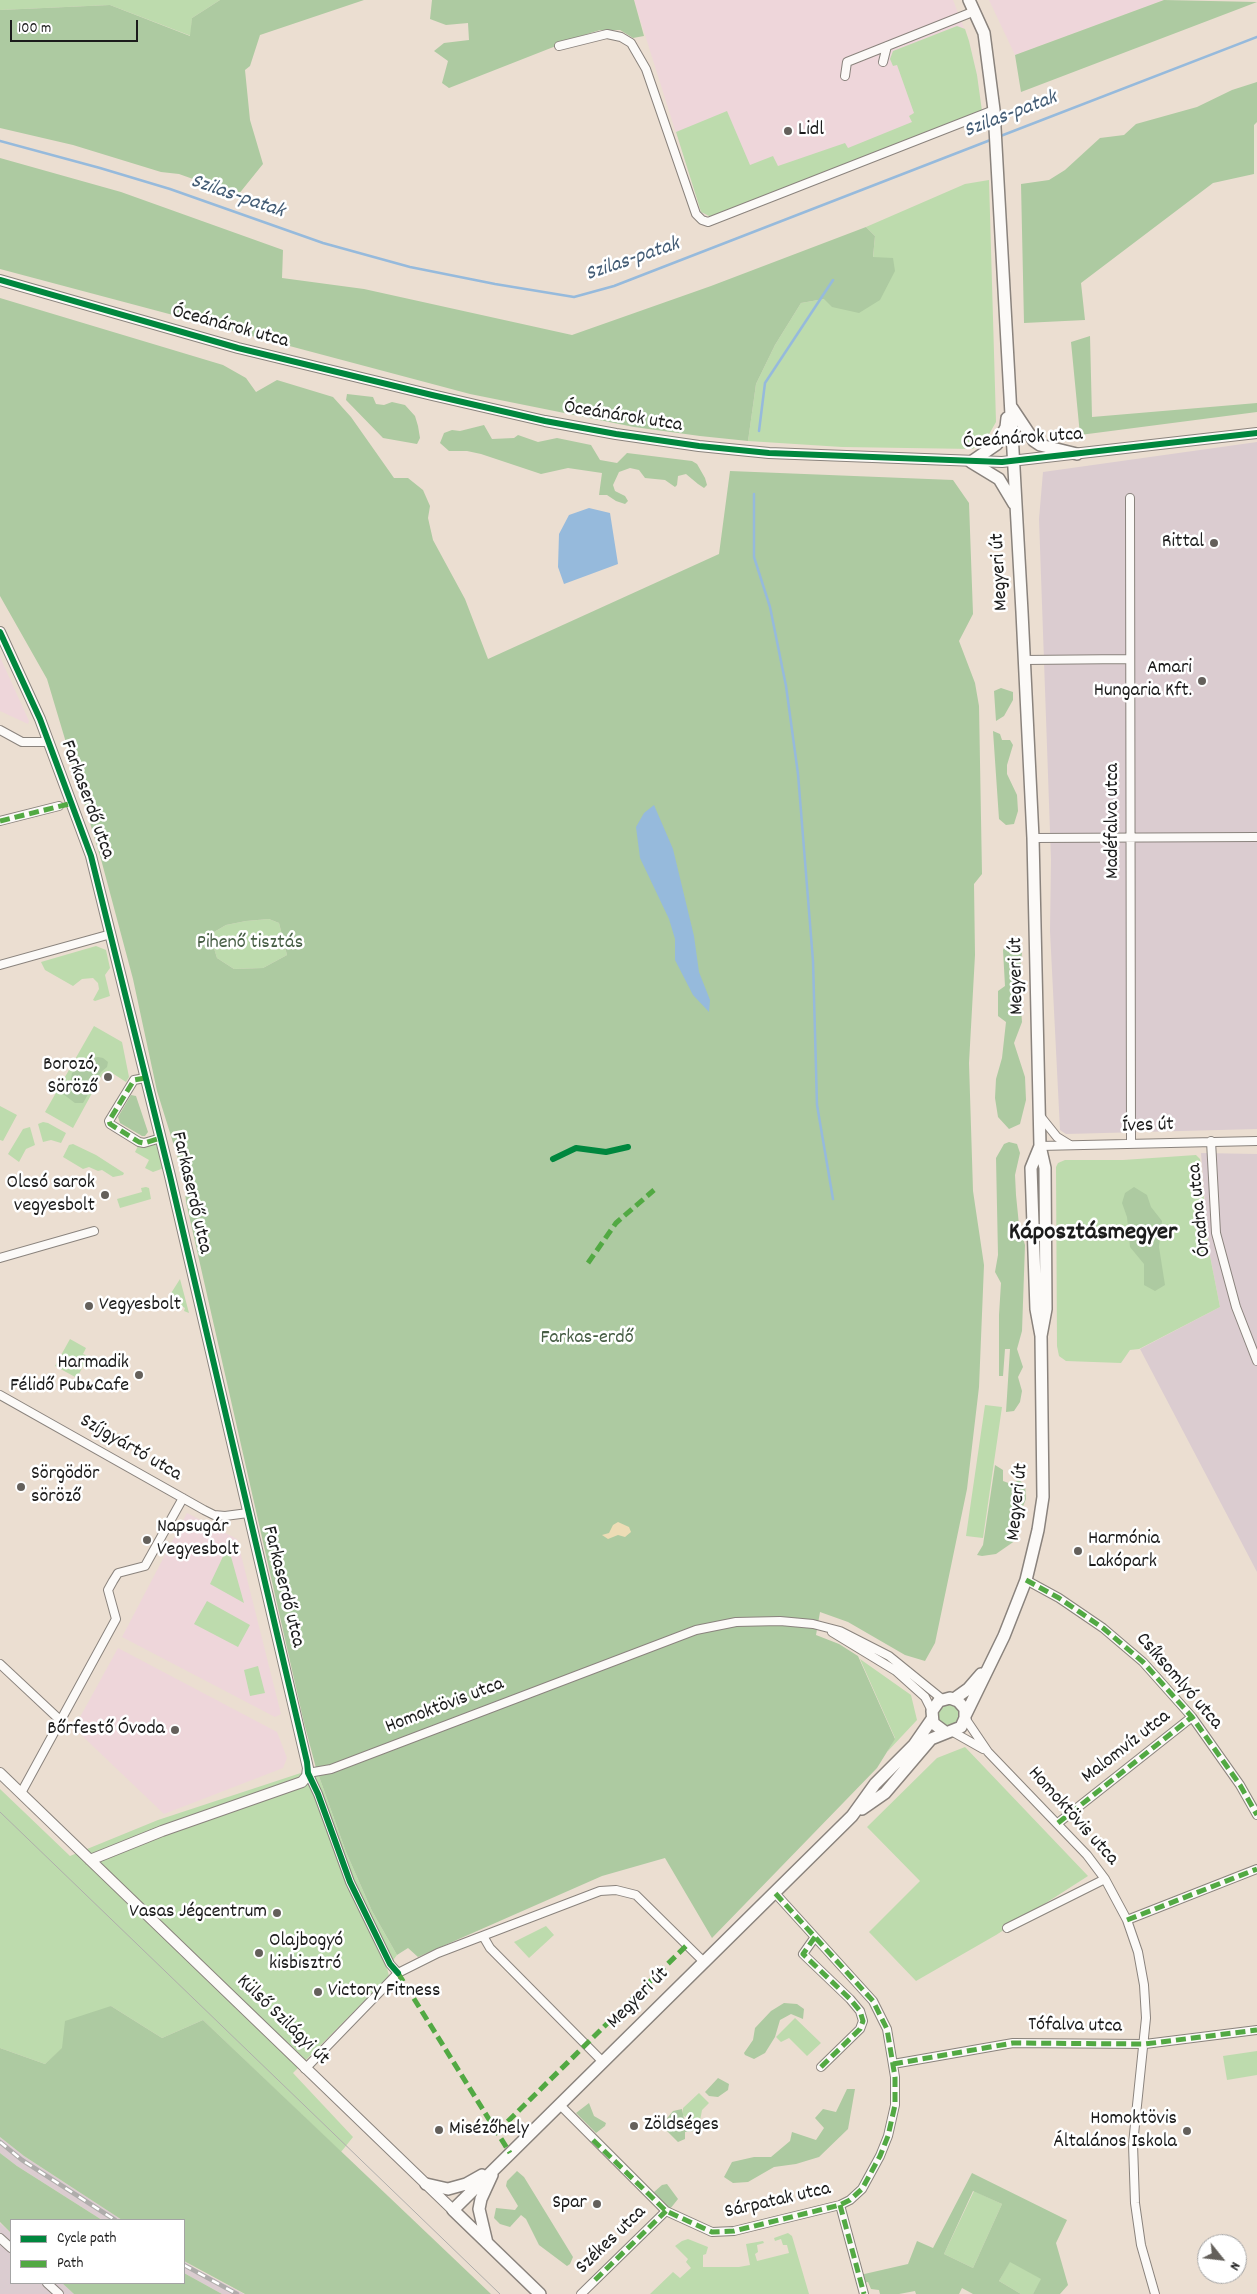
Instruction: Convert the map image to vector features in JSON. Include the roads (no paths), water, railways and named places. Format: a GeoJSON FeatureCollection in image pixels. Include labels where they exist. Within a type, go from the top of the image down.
{"type":"FeatureCollection","features":[{"type":"Feature","properties":{"kind":"main road","name":"Megyeri út"},"geometry":{"type":"LineString","coordinates":[[453,2210],[852,1816],[884,1793],[931,1739],[961,1727],[1004,1636],[1026,1580],[1038,1530],[1043,1497],[1041,1336],[1036,1309],[1031,1168],[1040,1146],[1041,1117],[1033,838],[995,115],[984,33],[969,0]]}},
{"type":"Feature","properties":{"kind":"main road"},"geometry":{"type":"LineString","coordinates":[[1010,406],[1034,441],[1040,445],[1078,454]]}},
{"type":"Feature","properties":{"kind":"main road"},"geometry":{"type":"LineString","coordinates":[[1010,406],[1001,439],[971,462],[999,479],[1013,502],[1016,516]]}},
{"type":"Feature","properties":{"kind":"main road","name":"Megyeri út"},"geometry":{"type":"LineString","coordinates":[[852,1816],[875,1784],[914,1744],[932,1715],[936,1704],[968,1689],[991,1664]]}},
{"type":"Feature","properties":{"kind":"main road"},"geometry":{"type":"LineString","coordinates":[[948,1699],[962,1704],[965,1716]]}},
{"type":"Feature","properties":{"kind":"main road"},"geometry":{"type":"LineString","coordinates":[[932,1715],[936,1727],[949,1732]]}},
{"type":"Feature","properties":{"kind":"main road"},"geometry":{"type":"LineString","coordinates":[[426,2184],[448,2188],[458,2187],[495,2168]]}},
{"type":"Feature","properties":{"kind":"main road"},"geometry":{"type":"LineString","coordinates":[[487,2243],[479,2209],[481,2199],[495,2168]]}},
{"type":"Feature","properties":{"kind":"main road","name":"Külső Szilágyi út"},"geometry":{"type":"LineString","coordinates":[[453,2210],[540,2294]]}},
{"type":"Feature","properties":{"kind":"street"},"geometry":{"type":"LineString","coordinates":[[845,76],[847,62],[975,12]]}},
{"type":"Feature","properties":{"kind":"street"},"geometry":{"type":"LineString","coordinates":[[559,46],[607,34],[621,37],[635,48],[646,69],[696,214],[706,222],[712,222],[995,115]]}},
{"type":"Feature","properties":{"kind":"street"},"geometry":{"type":"LineString","coordinates":[[883,62],[887,46]]}},
{"type":"Feature","properties":{"kind":"street","name":"Óceánárok utca"},"geometry":{"type":"LineString","coordinates":[[0,280],[238,348],[545,421],[651,440],[769,453],[971,462],[1013,461],[1257,433]]}},
{"type":"Feature","properties":{"kind":"street","name":"Madéfalva utca"},"geometry":{"type":"LineString","coordinates":[[1130,498],[1131,1144]]}},
{"type":"Feature","properties":{"kind":"street","name":"Farkaserdő utca"},"geometry":{"type":"LineString","coordinates":[[0,632],[22,677],[91,856],[161,1138],[307,1762],[308,1773]]}},
{"type":"Feature","properties":{"kind":"street"},"geometry":{"type":"LineString","coordinates":[[1024,660],[1129,659]]}},
{"type":"Feature","properties":{"kind":"street"},"geometry":{"type":"LineString","coordinates":[[0,730],[22,742],[48,742]]}},
{"type":"Feature","properties":{"kind":"street"},"geometry":{"type":"LineString","coordinates":[[0,821],[59,806]]}},
{"type":"Feature","properties":{"kind":"street"},"geometry":{"type":"LineString","coordinates":[[1033,838],[1257,837]]}},
{"type":"Feature","properties":{"kind":"street"},"geometry":{"type":"LineString","coordinates":[[0,965],[111,934]]}},
{"type":"Feature","properties":{"kind":"street"},"geometry":{"type":"LineString","coordinates":[[145,1078],[134,1080],[109,1121],[110,1124],[139,1142],[144,1143],[161,1138]]}},
{"type":"Feature","properties":{"kind":"street"},"geometry":{"type":"LineString","coordinates":[[1041,1117],[1056,1137],[1072,1146]]}},
{"type":"Feature","properties":{"kind":"street","name":"Íves út"},"geometry":{"type":"LineString","coordinates":[[1040,1146],[1211,1140],[1257,1141]]}},
{"type":"Feature","properties":{"kind":"street","name":"Óradna utca"},"geometry":{"type":"LineString","coordinates":[[1211,1140],[1216,1233],[1229,1287],[1257,1361]]}},
{"type":"Feature","properties":{"kind":"street"},"geometry":{"type":"LineString","coordinates":[[0,1258],[94,1231]]}},
{"type":"Feature","properties":{"kind":"street","name":"Szíjgyártó utca"},"geometry":{"type":"LineString","coordinates":[[0,1395],[214,1515],[225,1516],[248,1513]]}},
{"type":"Feature","properties":{"kind":"street"},"geometry":{"type":"LineString","coordinates":[[21,1793],[116,1619],[108,1590],[118,1573],[145,1566],[183,1498]]}},
{"type":"Feature","properties":{"kind":"street","name":"Csíksomlyó utca"},"geometry":{"type":"LineString","coordinates":[[1026,1580],[1071,1606],[1119,1639],[1159,1679],[1192,1717],[1240,1785],[1257,1814]]}},
{"type":"Feature","properties":{"kind":"street","name":"Homoktövis utca"},"geometry":{"type":"LineString","coordinates":[[90,1860],[162,1831],[302,1782],[308,1773],[331,1769],[696,1630],[715,1625],[756,1620],[780,1621],[822,1626],[840,1631],[875,1647],[948,1699]]}},
{"type":"Feature","properties":{"kind":"street","name":"Homoktövis utca"},"geometry":{"type":"LineString","coordinates":[[822,1626],[896,1671],[925,1697],[932,1715]]}},
{"type":"Feature","properties":{"kind":"street"},"geometry":{"type":"LineString","coordinates":[[0,1664],[61,1721]]}},
{"type":"Feature","properties":{"kind":"street","name":"Homoktövis utca"},"geometry":{"type":"LineString","coordinates":[[965,1716],[988,1752],[1087,1855],[1105,1879],[1128,1920],[1138,1952],[1144,1985],[1145,2044],[1134,2144],[1133,2179],[1136,2222],[1154,2294]]}},
{"type":"Feature","properties":{"kind":"street","name":"Malomvíz utca"},"geometry":{"type":"LineString","coordinates":[[1058,1824],[1192,1717]]}},
{"type":"Feature","properties":{"kind":"street","name":"Homoktövis utca"},"geometry":{"type":"LineString","coordinates":[[949,1732],[988,1752]]}},
{"type":"Feature","properties":{"kind":"street","name":"Külső Szilágyi út"},"geometry":{"type":"LineString","coordinates":[[0,1773],[453,2210]]}},
{"type":"Feature","properties":{"kind":"street"},"geometry":{"type":"LineString","coordinates":[[308,1773],[318,1794],[350,1882],[390,1964],[398,1973]]}},
{"type":"Feature","properties":{"kind":"street"},"geometry":{"type":"LineString","coordinates":[[1128,1920],[1257,1869]]}},
{"type":"Feature","properties":{"kind":"street"},"geometry":{"type":"LineString","coordinates":[[1007,1928],[1105,1879]]}},
{"type":"Feature","properties":{"kind":"street"},"geometry":{"type":"LineString","coordinates":[[305,2069],[398,1973],[438,1953],[594,1893],[616,1890],[636,1895],[704,1961]]}},
{"type":"Feature","properties":{"kind":"street","name":"Sárpatak utca"},"geometry":{"type":"LineString","coordinates":[[560,2105],[666,2211],[712,2232],[734,2231],[840,2205],[850,2200],[862,2190],[872,2174],[888,2136],[895,2105],[893,2064],[887,2030],[873,2001],[774,1893]]}},
{"type":"Feature","properties":{"kind":"street"},"geometry":{"type":"LineString","coordinates":[[483,1936],[490,1948],[603,2062]]}},
{"type":"Feature","properties":{"kind":"street"},"geometry":{"type":"LineString","coordinates":[[815,1937],[803,1954],[850,1999],[863,2021],[860,2029],[821,2067]]}},
{"type":"Feature","properties":{"kind":"street"},"geometry":{"type":"LineString","coordinates":[[862,2017],[880,2014]]}},
{"type":"Feature","properties":{"kind":"street","name":"Tófalva utca"},"geometry":{"type":"LineString","coordinates":[[893,2064],[1013,2043],[1145,2044],[1257,2030]]}},
{"type":"Feature","properties":{"kind":"street"},"geometry":{"type":"LineString","coordinates":[[840,2205],[864,2294]]}},
{"type":"Feature","properties":{"kind":"street","name":"Székes utca"},"geometry":{"type":"LineString","coordinates":[[581,2294],[666,2211]]}},
{"type":"Feature","properties":{"kind":"street"},"geometry":{"type":"LineString","coordinates":[[0,2238],[10,2247]]}},
{"type":"Feature","properties":{"kind":"street"},"geometry":{"type":"LineString","coordinates":[[48,2284],[59,2294]]}},
{"type":"Feature","properties":{"kind":"water"},"geometry":{"type":"Polygon","coordinates":[[[589,508],[610,513],[618,564],[564,584],[558,567],[559,534],[569,515],[589,508]]]}},
{"type":"Feature","properties":{"kind":"water"},"geometry":{"type":"Polygon","coordinates":[[[654,805],[673,849],[694,936],[699,972],[710,1000],[709,1012],[693,995],[675,960],[675,939],[669,919],[640,858],[636,827],[644,813],[654,805]]]}},
{"type":"Feature","properties":{"kind":"waterway","name":"Szilas-patak"},"geometry":{"type":"LineString","coordinates":[[998,137],[1257,37]]}},
{"type":"Feature","properties":{"kind":"waterway","name":"Szilas-patak"},"geometry":{"type":"LineString","coordinates":[[0,141],[170,189],[323,243],[410,267],[574,297],[614,286],[993,139]]}},
{"type":"Feature","properties":{"kind":"waterway"},"geometry":{"type":"LineString","coordinates":[[759,431],[765,383],[833,280]]}},
{"type":"Feature","properties":{"kind":"waterway"},"geometry":{"type":"LineString","coordinates":[[754,494],[754,557],[770,607],[786,686],[798,774],[813,961],[817,1105],[833,1199]]}},
{"type":"Feature","properties":{"kind":"tram line"},"geometry":{"type":"LineString","coordinates":[[0,1812],[500,2294]]}},
{"type":"Feature","properties":{"kind":"railway"},"geometry":{"type":"LineString","coordinates":[[0,2142],[22,2160],[113,2219]]}},
{"type":"Feature","properties":{"kind":"railway"},"geometry":{"type":"LineString","coordinates":[[185,2266],[237,2294]]}},
{"type":"Feature","properties":{"kind":"place","name":"Lidl"},"geometry":{"type":"Point","coordinates":[788,131]}},
{"type":"Feature","properties":{"kind":"place","name":"Rittal"},"geometry":{"type":"Point","coordinates":[1214,543]}},
{"type":"Feature","properties":{"kind":"place","name":"Amari Hungaria Kft."},"geometry":{"type":"Point","coordinates":[1202,681]}},
{"type":"Feature","properties":{"kind":"place","name":"Borozó, Söröző"},"geometry":{"type":"Point","coordinates":[108,1077]}},
{"type":"Feature","properties":{"kind":"place","name":"Olcsó sarok vegyesbolt"},"geometry":{"type":"Point","coordinates":[105,1195]}},
{"type":"Feature","properties":{"kind":"place","name":"Vegyesbolt"},"geometry":{"type":"Point","coordinates":[89,1306]}},
{"type":"Feature","properties":{"kind":"place","name":"Harmadik Félidő Pub&Cafe"},"geometry":{"type":"Point","coordinates":[139,1375]}},
{"type":"Feature","properties":{"kind":"place","name":"Sörgödör söröző"},"geometry":{"type":"Point","coordinates":[21,1487]}},
{"type":"Feature","properties":{"kind":"place","name":"Napsugár Vegyesbolt"},"geometry":{"type":"Point","coordinates":[147,1540]}},
{"type":"Feature","properties":{"kind":"place","name":"Harmónia Lakópark"},"geometry":{"type":"Point","coordinates":[1078,1551]}},
{"type":"Feature","properties":{"kind":"place","name":"Bőrfestő Óvoda"},"geometry":{"type":"Point","coordinates":[175,1730]}},
{"type":"Feature","properties":{"kind":"place","name":"Vasas Jégcentrum"},"geometry":{"type":"Point","coordinates":[277,1913]}},
{"type":"Feature","properties":{"kind":"place","name":"Olajbogyó kisbisztró"},"geometry":{"type":"Point","coordinates":[259,1953]}},
{"type":"Feature","properties":{"kind":"place","name":"Victory Fitness"},"geometry":{"type":"Point","coordinates":[318,1992]}},
{"type":"Feature","properties":{"kind":"place","name":"Zöldséges"},"geometry":{"type":"Point","coordinates":[634,2126]}},
{"type":"Feature","properties":{"kind":"place","name":"Misézőhely"},"geometry":{"type":"Point","coordinates":[439,2130]}},
{"type":"Feature","properties":{"kind":"place","name":"Homoktövis Általános Iskola"},"geometry":{"type":"Point","coordinates":[1187,2131]}},
{"type":"Feature","properties":{"kind":"place","name":"Spar"},"geometry":{"type":"Point","coordinates":[597,2204]}},
{"type":"Feature","properties":{"kind":"district","name":"Káposztásmegyer"},"geometry":{"type":"Point","coordinates":[1093,1235]}},
{"type":"Feature","properties":{"kind":"park label","name":"Pihenő tisztás"},"geometry":{"type":"Point","coordinates":[250,944]}},
{"type":"Feature","properties":{"kind":"park label","name":"Farkas-erdő"},"geometry":{"type":"Point","coordinates":[587,1339]}}]}
